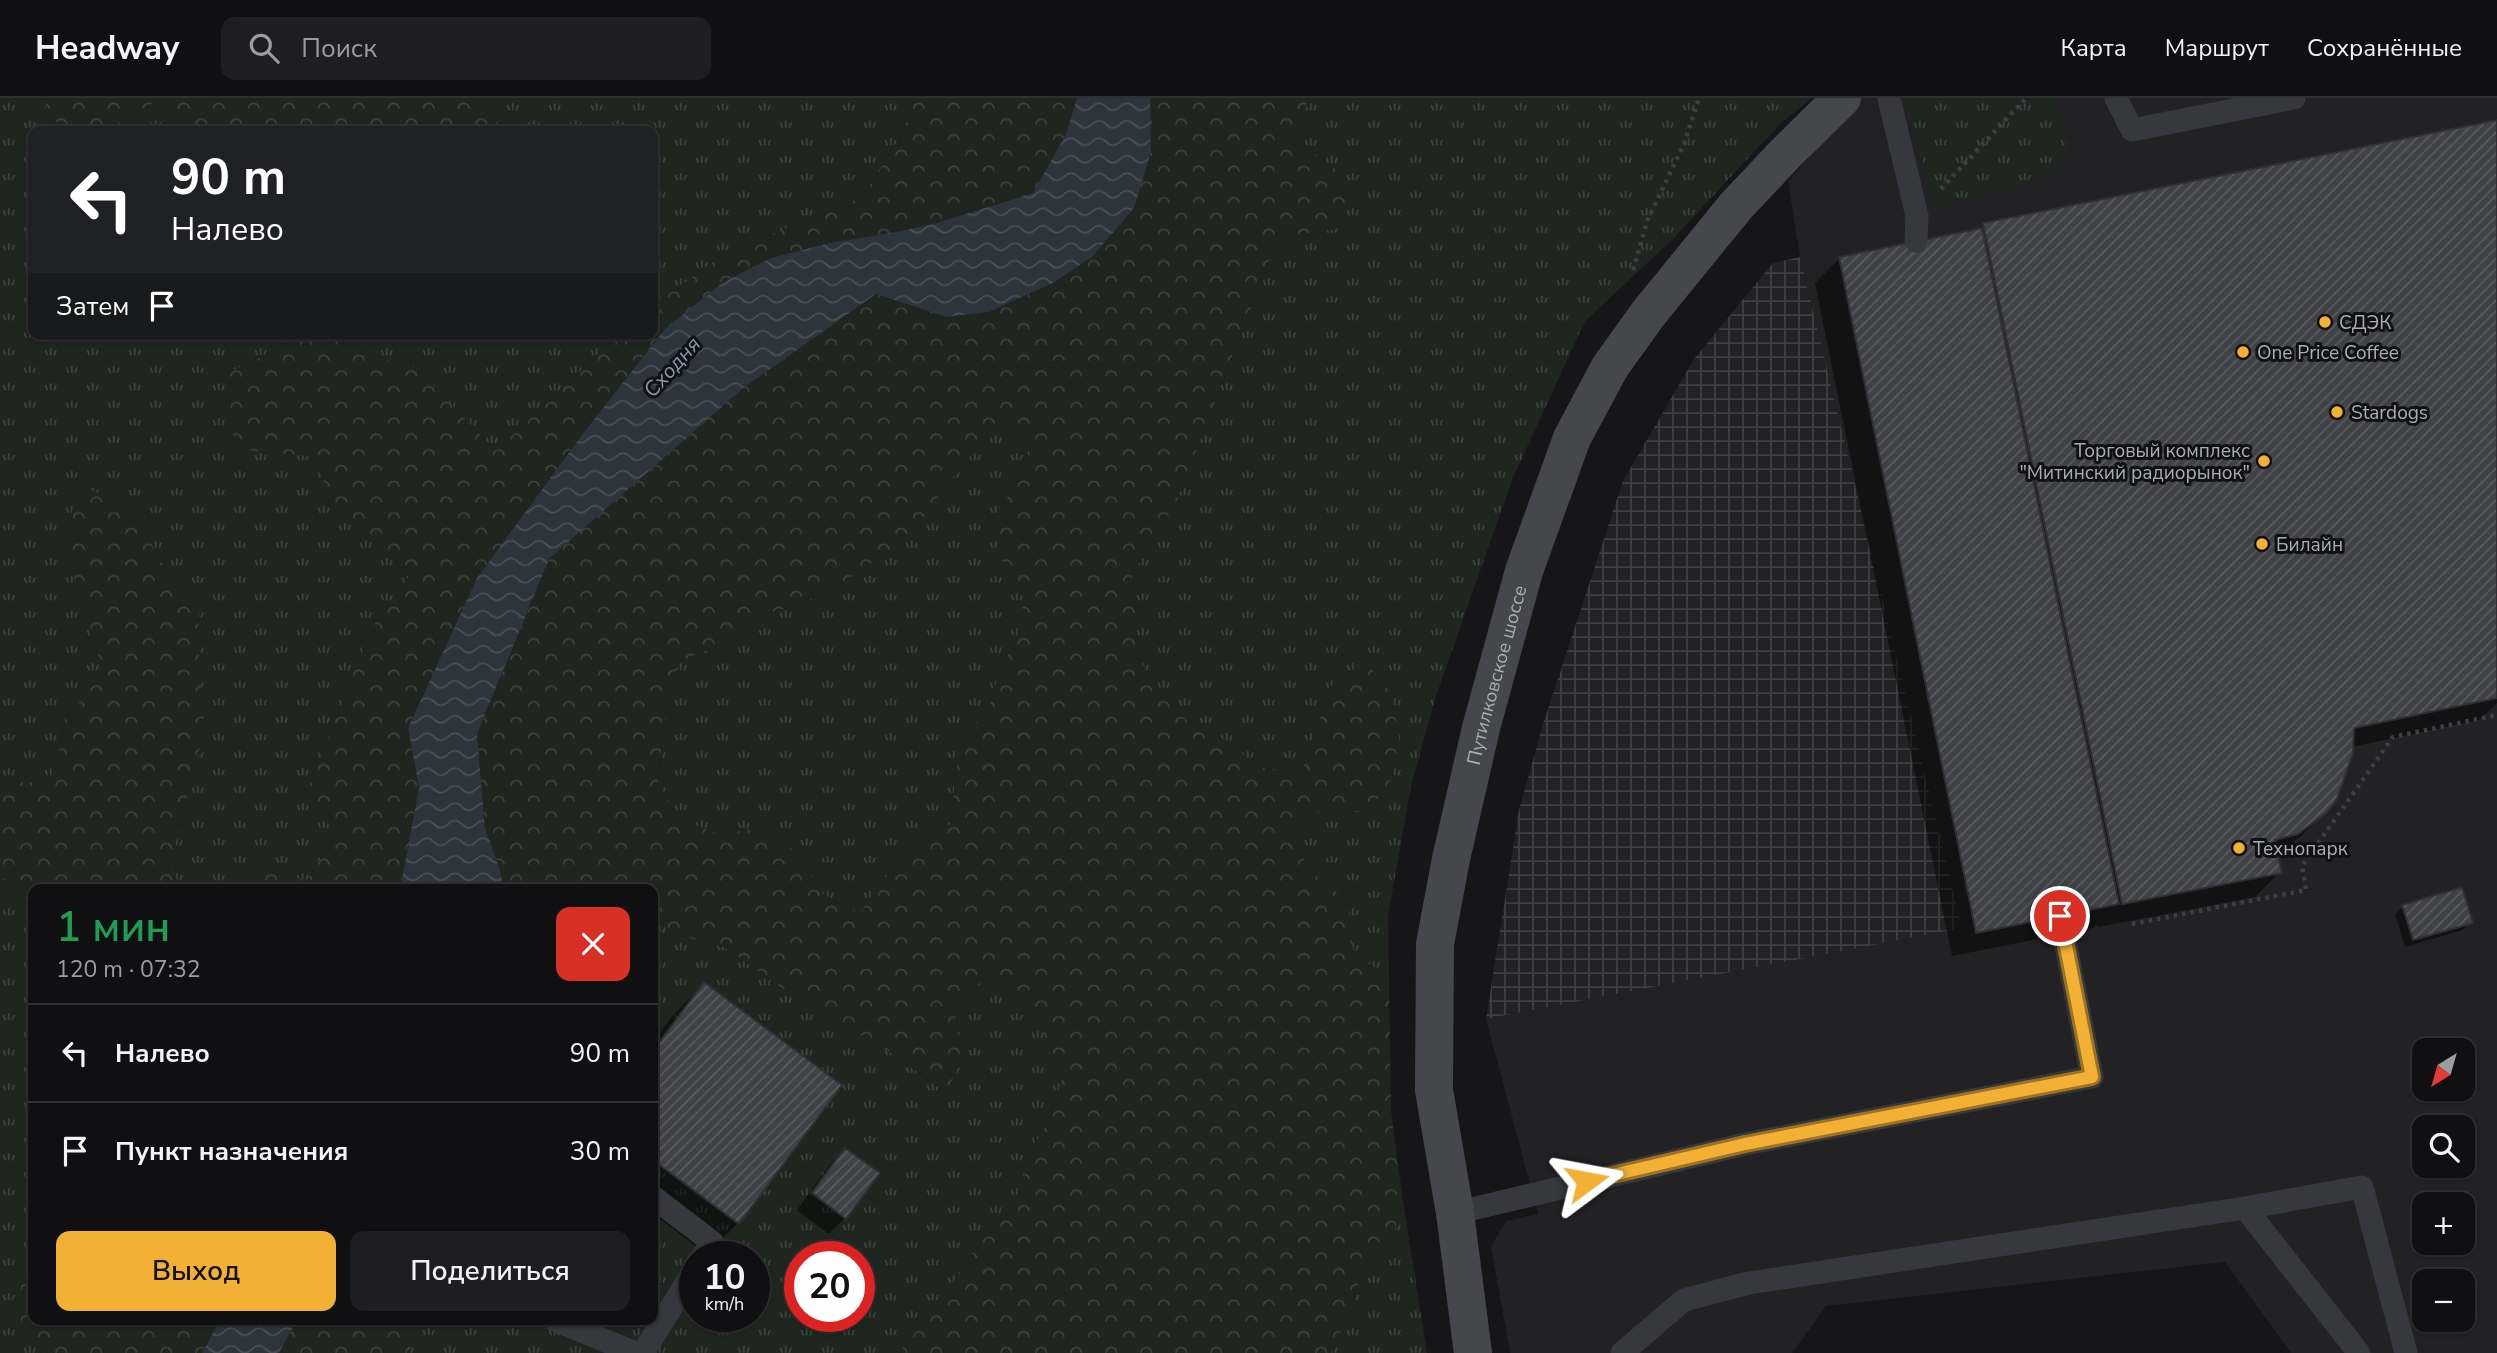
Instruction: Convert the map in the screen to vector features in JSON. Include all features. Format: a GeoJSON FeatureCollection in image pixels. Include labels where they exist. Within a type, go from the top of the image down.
{"type":"FeatureCollection","features":[{"type":"Feature","properties":{"kind":"street","name":"Путилковское шоссе"},"geometry":{"type":"LineString","coordinates":[[1473,1353],[1455,1213],[1434,1090],[1436,944],[1451,859],[1478,741],[1524,571],[1572,438],[1610,367],[1665,292],[1736,206],[1843,98]]}},
{"type":"Feature","properties":{"kind":"lane"},"geometry":{"type":"LineString","coordinates":[[1889,98],[1917,216],[1916,241]]}},
{"type":"Feature","properties":{"kind":"lane"},"geometry":{"type":"LineString","coordinates":[[2116,98],[2132,130],[2294,98]]}},
{"type":"Feature","properties":{"kind":"lane"},"geometry":{"type":"LineString","coordinates":[[1455,1213],[1745,1144],[2092,1077],[2060,916]]}},
{"type":"Feature","properties":{"kind":"lane"},"geometry":{"type":"LineString","coordinates":[[1622,1353],[1684,1300],[1749,1283],[2245,1208],[2362,1187],[2406,1353]]}},
{"type":"Feature","properties":{"kind":"lane"},"geometry":{"type":"LineString","coordinates":[[658,1201],[711,1241]]}},
{"type":"Feature","properties":{"kind":"lane"},"geometry":{"type":"LineString","coordinates":[[2245,1208],[2359,1353]]}},
{"type":"Feature","properties":{"kind":"lane"},"geometry":{"type":"LineString","coordinates":[[643,1353],[679,1295]]}},
{"type":"Feature","properties":{"kind":"lane"},"geometry":{"type":"LineString","coordinates":[[567,1325],[635,1353]]}},
{"type":"Feature","properties":{"kind":"path"},"geometry":{"type":"LineString","coordinates":[[1631,276],[1648,219],[1685,144],[1699,98]]}},
{"type":"Feature","properties":{"kind":"path"},"geometry":{"type":"LineString","coordinates":[[1917,216],[2026,98]]}},
{"type":"Feature","properties":{"kind":"path"},"geometry":{"type":"LineString","coordinates":[[2132,924],[2306,890],[2302,866],[2393,737],[2497,715]]}},
{"type":"Feature","properties":{"kind":"path"},"geometry":{"type":"LineString","coordinates":[[2337,799],[2345,805]]}},
{"type":"Feature","properties":{"kind":"shaded area"},"geometry":{"type":"Polygon","coordinates":[[[1859,98],[2497,98],[2497,1353],[2291,1353],[2225,1262],[1826,1306],[1792,1353],[1510,1353],[1491,1246],[1506,1221],[1538,1214],[1486,1019],[1961,928],[1800,257],[1788,182],[1859,98]]]}},
{"type":"Feature","properties":{"kind":"shaded area"},"geometry":{"type":"Polygon","coordinates":[[[1800,257],[1962,928],[1486,1019],[1519,810],[1543,724],[1623,481],[1694,359],[1773,263],[1800,257]]]}},
{"type":"Feature","properties":{"kind":"green space"},"geometry":{"type":"Polygon","coordinates":[[[0,98],[46,98],[47,120],[163,98],[177,126],[28,126],[28,340],[294,340],[228,373],[317,457],[330,506],[410,575],[372,627],[335,836],[307,880],[254,868],[248,884],[177,884],[174,849],[205,729],[199,666],[198,605],[159,560],[135,505],[64,546],[103,671],[65,719],[53,781],[0,783],[0,98]]]}},
{"type":"Feature","properties":{"kind":"green space"},"geometry":{"type":"Polygon","coordinates":[[[46,98],[161,98],[113,126],[88,126],[47,120],[46,98]]]}},
{"type":"Feature","properties":{"kind":"green space"},"geometry":{"type":"Polygon","coordinates":[[[163,98],[474,98],[493,114],[494,126],[177,126],[163,98]]]}},
{"type":"Feature","properties":{"kind":"green space"},"geometry":{"type":"Polygon","coordinates":[[[474,98],[914,98],[910,121],[862,197],[724,254],[658,301],[658,126],[494,126],[493,114],[474,98]]]}},
{"type":"Feature","properties":{"kind":"green space"},"geometry":{"type":"Polygon","coordinates":[[[914,98],[1077,98],[1066,134],[1033,193],[936,223],[896,232],[664,330],[658,338],[658,301],[724,254],[862,197],[910,121],[914,98]]]}},
{"type":"Feature","properties":{"kind":"green space"},"geometry":{"type":"Polygon","coordinates":[[[1150,98],[1308,98],[1297,140],[1335,169],[1348,196],[1338,229],[1301,234],[1274,248],[1177,500],[1157,537],[1132,573],[1138,657],[1159,694],[1189,723],[1226,741],[1259,768],[1302,770],[1331,686],[1365,660],[1391,693],[1399,737],[1392,778],[1368,813],[1323,809],[1289,836],[1312,872],[1347,900],[1353,952],[1389,979],[1391,1111],[1403,1201],[1393,1234],[1362,1269],[1351,1311],[1331,1353],[899,1353],[910,1338],[942,1307],[961,1267],[1017,1199],[1027,1157],[1050,1119],[1063,1076],[1025,995],[983,978],[955,1012],[961,1053],[948,1093],[874,1041],[835,1025],[724,947],[681,936],[658,922],[658,884],[503,884],[485,828],[477,734],[549,559],[742,388],[876,294],[946,317],[989,312],[1053,283],[1151,152],[1150,98]],[[989,431],[907,538],[835,588],[795,606],[752,617],[717,646],[678,662],[666,705],[658,781],[679,820],[721,834],[765,827],[800,855],[821,893],[859,914],[910,844],[951,825],[959,740],[988,710],[1000,670],[1020,631],[1023,589],[998,555],[998,512],[1021,475],[1033,434],[989,431]]]}},
{"type":"Feature","properties":{"kind":"green space"},"geometry":{"type":"Polygon","coordinates":[[[1308,98],[1812,98],[1781,123],[1673,239],[1585,321],[1512,480],[1436,696],[1411,786],[1388,916],[1389,979],[1353,952],[1347,900],[1312,872],[1289,836],[1323,809],[1368,813],[1392,778],[1399,737],[1331,686],[1302,770],[1259,768],[1226,741],[1189,723],[1159,694],[1138,657],[1132,573],[1157,537],[1177,500],[1274,248],[1301,234],[1338,228],[1335,169],[1297,140],[1308,98]]]}},
{"type":"Feature","properties":{"kind":"green space"},"geometry":{"type":"Polygon","coordinates":[[[1905,98],[2056,98],[2065,119],[2067,158],[2055,172],[2038,181],[1934,208],[1905,98]]]}},
{"type":"Feature","properties":{"kind":"green space"},"geometry":{"type":"Polygon","coordinates":[[[294,340],[332,340],[418,370],[496,451],[613,340],[656,340],[581,436],[477,578],[408,728],[419,788],[401,884],[248,884],[253,868],[307,880],[335,837],[309,787],[372,627],[410,575],[330,506],[317,457],[234,449],[228,373],[294,340]]]}},
{"type":"Feature","properties":{"kind":"green space"},"geometry":{"type":"Polygon","coordinates":[[[332,340],[613,340],[496,451],[418,370],[332,340]]]}},
{"type":"Feature","properties":{"kind":"green space"},"geometry":{"type":"Polygon","coordinates":[[[989,431],[1033,434],[1021,475],[998,512],[998,555],[1023,589],[1020,631],[1000,670],[988,710],[959,740],[951,825],[910,844],[859,914],[821,893],[800,855],[765,827],[721,834],[679,820],[658,782],[666,705],[678,662],[717,646],[752,617],[795,606],[835,588],[906,538],[989,431]]]}},
{"type":"Feature","properties":{"kind":"green space"},"geometry":{"type":"Polygon","coordinates":[[[78,486],[135,505],[159,560],[198,604],[199,666],[205,729],[174,849],[177,884],[28,884],[28,899],[0,877],[0,783],[53,781],[65,719],[103,671],[64,546],[78,486]]]}},
{"type":"Feature","properties":{"kind":"green space"},"geometry":{"type":"Polygon","coordinates":[[[0,877],[28,899],[28,1277],[21,1280],[21,1326],[41,1353],[0,1353],[0,877]]]}},
{"type":"Feature","properties":{"kind":"green space"},"geometry":{"type":"Polygon","coordinates":[[[658,922],[681,936],[724,947],[835,1025],[874,1041],[947,1093],[961,1053],[955,1012],[983,978],[1025,995],[1063,1076],[1050,1119],[1027,1157],[1017,1199],[961,1267],[942,1307],[910,1338],[899,1353],[409,1353],[417,1325],[658,1325],[658,922]]]}},
{"type":"Feature","properties":{"kind":"green space"},"geometry":{"type":"Polygon","coordinates":[[[1403,1201],[1427,1353],[1331,1353],[1351,1311],[1362,1269],[1393,1234],[1403,1201]]]}},
{"type":"Feature","properties":{"kind":"green space"},"geometry":{"type":"Polygon","coordinates":[[[28,1277],[28,1325],[217,1325],[202,1353],[41,1353],[21,1326],[21,1280],[28,1277]]]}},
{"type":"Feature","properties":{"kind":"green space"},"geometry":{"type":"Polygon","coordinates":[[[294,1325],[417,1325],[409,1353],[279,1353],[294,1325]]]}},
{"type":"Feature","properties":{"kind":"water","name":"Сходня"},"geometry":{"type":"Polygon","coordinates":[[[1077,98],[1150,98],[1151,152],[1134,208],[1093,256],[1053,283],[989,312],[946,317],[876,294],[742,389],[549,559],[477,734],[485,828],[503,884],[401,884],[419,788],[408,728],[477,578],[581,436],[664,330],[722,283],[771,258],[830,243],[936,223],[1033,193],[1066,134],[1077,98]]]}},
{"type":"Feature","properties":{"kind":"water"},"geometry":{"type":"Polygon","coordinates":[[[217,1325],[294,1325],[279,1353],[202,1353],[217,1325]]]}},
{"type":"Feature","properties":{"kind":"building","name":"Торговый комплекс \"Митинский радиорынок\""},"geometry":{"type":"Polygon","coordinates":[[[2497,120],[2497,698],[2354,728],[2353,753],[2337,799],[2326,813],[2298,834],[2275,840],[2282,873],[2122,904],[1983,223],[2497,120]]]}},
{"type":"Feature","properties":{"kind":"building"},"geometry":{"type":"Polygon","coordinates":[[[1982,228],[2119,904],[1976,933],[1839,257],[1982,228]]]}},
{"type":"Feature","properties":{"kind":"building"},"geometry":{"type":"Polygon","coordinates":[[[2462,887],[2473,923],[2413,940],[2402,905],[2462,887]]]}},
{"type":"Feature","properties":{"kind":"building"},"geometry":{"type":"Polygon","coordinates":[[[704,982],[842,1085],[739,1224],[658,1164],[658,1044],[704,982]]]}},
{"type":"Feature","properties":{"kind":"building"},"geometry":{"type":"Polygon","coordinates":[[[845,1148],[880,1173],[846,1219],[812,1193],[845,1148]]]}},
{"type":"Feature","properties":{"kind":"place","name":"СДЭК"},"geometry":{"type":"Point","coordinates":[2325,322]}},
{"type":"Feature","properties":{"kind":"place","name":"One Price Coffee"},"geometry":{"type":"Point","coordinates":[2243,352]}},
{"type":"Feature","properties":{"kind":"place","name":"Stardogs"},"geometry":{"type":"Point","coordinates":[2337,412]}},
{"type":"Feature","properties":{"kind":"place","name":"Торговый комплекс \"Митинский радиорынок\""},"geometry":{"type":"Point","coordinates":[2264,461]}},
{"type":"Feature","properties":{"kind":"place","name":"Билайн"},"geometry":{"type":"Point","coordinates":[2262,544]}},
{"type":"Feature","properties":{"kind":"place","name":"Технопарк"},"geometry":{"type":"Point","coordinates":[2239,848]}},
{"type":"Feature","properties":{"kind":"route"},"geometry":{"type":"LineString","coordinates":[[1587,1181],[1745,1144],[2092,1077],[2060,916]]}}]}
